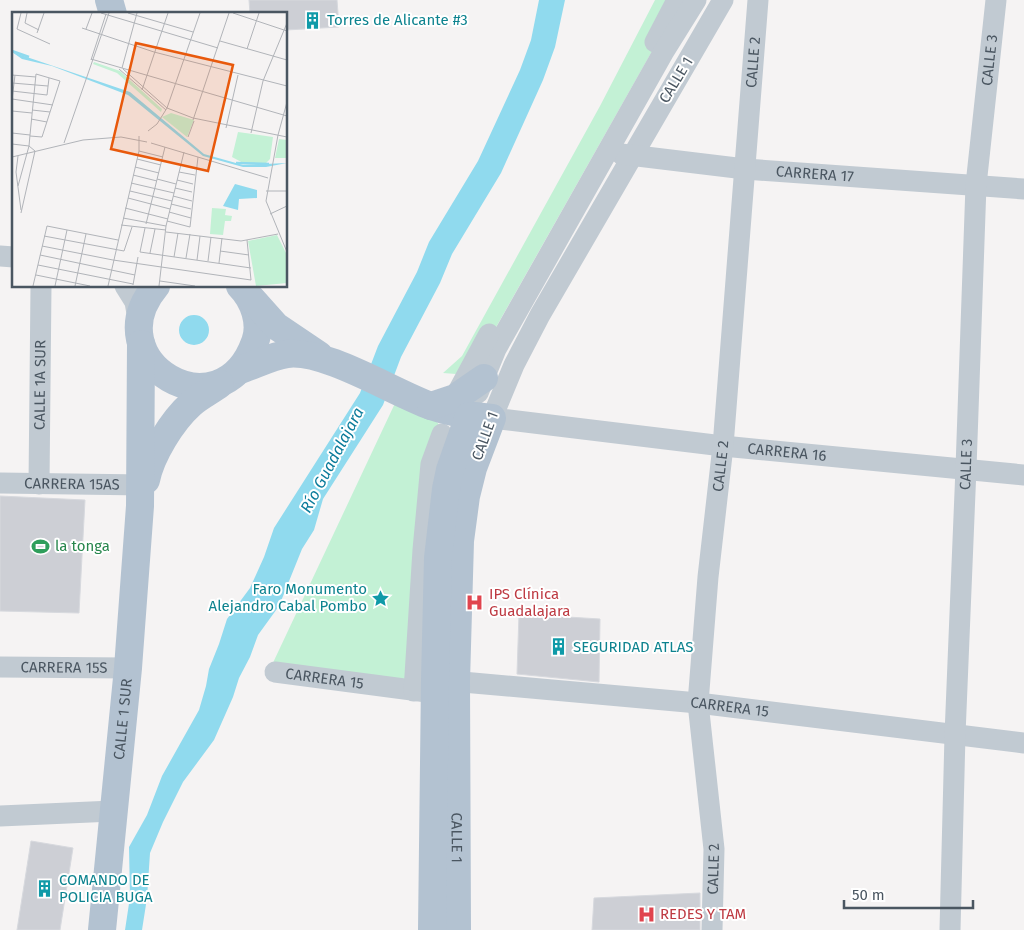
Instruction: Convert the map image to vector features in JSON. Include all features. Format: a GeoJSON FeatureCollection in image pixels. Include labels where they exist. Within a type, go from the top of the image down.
{"type":"FeatureCollection","features":[{"type":"Feature","properties":{"kind":"main road"},"geometry":{"type":"LineString","coordinates":[[154,288],[147,296],[141,317],[149,360],[159,372],[172,381],[188,386],[206,387],[287,354],[306,354],[455,408]]}},
{"type":"Feature","properties":{"kind":"main road"},"geometry":{"type":"LineString","coordinates":[[243,289],[276,326],[326,360]]}},
{"type":"Feature","properties":{"kind":"main road"},"geometry":{"type":"LineString","coordinates":[[232,376],[250,358],[257,338],[257,321],[251,300],[243,289]]}},
{"type":"Feature","properties":{"kind":"main road","name":"CALLE 1 SUR"},"geometry":{"type":"LineString","coordinates":[[102,930],[128,668],[142,492],[141,317]]}},
{"type":"Feature","properties":{"kind":"main road","name":"CALLE 1 SUR"},"geometry":{"type":"LineString","coordinates":[[142,492],[154,454],[176,421],[191,404],[232,376]]}},
{"type":"Feature","properties":{"kind":"main road"},"geometry":{"type":"LineString","coordinates":[[450,470],[454,443],[447,426],[455,408],[484,378]]}},
{"type":"Feature","properties":{"kind":"main road","name":"CALLE 1"},"geometry":{"type":"LineString","coordinates":[[432,930],[438,558],[450,470],[455,408]]}},
{"type":"Feature","properties":{"kind":"main road","name":"CALLE 1"},"geometry":{"type":"LineString","coordinates":[[455,408],[473,468],[466,496],[435,686],[457,930]]}},
{"type":"Feature","properties":{"kind":"street"},"geometry":{"type":"LineString","coordinates":[[455,408],[492,328],[632,87],[677,0]]}},
{"type":"Feature","properties":{"kind":"street","name":"CALLE 1"},"geometry":{"type":"LineString","coordinates":[[484,378],[496,349],[663,53],[696,0]]}},
{"type":"Feature","properties":{"kind":"street","name":"CALLE 1"},"geometry":{"type":"LineString","coordinates":[[455,408],[514,365],[540,314],[724,0]]}},
{"type":"Feature","properties":{"kind":"street","name":"CALLE 2"},"geometry":{"type":"LineString","coordinates":[[712,930],[714,849],[698,703],[708,577],[724,446],[758,0]]}},
{"type":"Feature","properties":{"kind":"street","name":"CALLE 3"},"geometry":{"type":"LineString","coordinates":[[950,930],[955,735],[976,185],[996,0]]}},
{"type":"Feature","properties":{"kind":"street","name":"CARRERA 17"},"geometry":{"type":"LineString","coordinates":[[607,152],[745,169],[1024,190]]}},
{"type":"Feature","properties":{"kind":"street","name":"CALLE 1A SUR"},"geometry":{"type":"LineString","coordinates":[[39,484],[42,288]]}},
{"type":"Feature","properties":{"kind":"street"},"geometry":{"type":"LineString","coordinates":[[127,288],[141,317]]}},
{"type":"Feature","properties":{"kind":"street","name":"CARRERA 16"},"geometry":{"type":"LineString","coordinates":[[455,408],[724,446],[1024,475]]}},
{"type":"Feature","properties":{"kind":"street"},"geometry":{"type":"LineString","coordinates":[[435,686],[423,550],[431,464],[442,434]]}},
{"type":"Feature","properties":{"kind":"street","name":"CARRERA 15AS"},"geometry":{"type":"LineString","coordinates":[[0,483],[142,492]]}},
{"type":"Feature","properties":{"kind":"street","name":"CARRERA 15S"},"geometry":{"type":"LineString","coordinates":[[0,666],[128,668]]}},
{"type":"Feature","properties":{"kind":"street","name":"CARRERA 15"},"geometry":{"type":"LineString","coordinates":[[275,672],[435,686],[698,703],[1024,743]]}},
{"type":"Feature","properties":{"kind":"street"},"geometry":{"type":"LineString","coordinates":[[0,816],[113,811]]}},
{"type":"Feature","properties":{"kind":"green space"},"geometry":{"type":"Polygon","coordinates":[[[655,0],[681,0],[469,375],[443,373],[462,356],[600,106],[655,0]]]}},
{"type":"Feature","properties":{"kind":"green space"},"geometry":{"type":"Polygon","coordinates":[[[397,399],[430,412],[440,426],[435,690],[271,667],[397,399]]]}},
{"type":"Feature","properties":{"kind":"water","name":"Río Guadalajara"},"geometry":{"type":"Polygon","coordinates":[[[539,0],[565,0],[555,47],[543,80],[501,173],[452,254],[440,283],[401,357],[383,405],[323,499],[314,530],[302,549],[279,606],[258,635],[214,740],[183,782],[163,822],[150,853],[147,898],[142,930],[125,930],[130,897],[129,847],[147,815],[162,776],[199,710],[209,669],[227,619],[250,588],[274,528],[360,393],[378,346],[417,272],[429,242],[478,161],[520,70],[531,40],[539,0]]]}},
{"type":"Feature","properties":{"kind":"water"},"geometry":{"type":"Polygon","coordinates":[[[194,315],[205,319],[209,330],[205,341],[194,345],[183,341],[179,330],[183,319],[194,315]]]}},
{"type":"Feature","properties":{"kind":"building","name":"Torres de Alicante #3"},"geometry":{"type":"Polygon","coordinates":[[[249,0],[337,0],[339,27],[288,30],[288,12],[250,12],[249,0]]]}},
{"type":"Feature","properties":{"kind":"building","name":"la tonga"},"geometry":{"type":"Polygon","coordinates":[[[0,496],[85,500],[79,613],[0,611],[0,496]]]}},
{"type":"Feature","properties":{"kind":"building","name":"SEGURIDAD ATLAS"},"geometry":{"type":"Polygon","coordinates":[[[519,614],[600,619],[599,682],[517,674],[519,614]]]}},
{"type":"Feature","properties":{"kind":"building","name":"COMANDO DE POLICIA BUGA"},"geometry":{"type":"Polygon","coordinates":[[[31,841],[73,848],[60,930],[17,930],[31,841]]]}},
{"type":"Feature","properties":{"kind":"building","name":"REDES Y TAM"},"geometry":{"type":"Polygon","coordinates":[[[700,893],[700,930],[592,930],[594,898],[700,893]]]}},
{"type":"Feature","properties":{"kind":"place","name":"Torres de Alicante #3"},"geometry":{"type":"Point","coordinates":[313,20]}},
{"type":"Feature","properties":{"kind":"place","name":"la tonga"},"geometry":{"type":"Point","coordinates":[41,546]}},
{"type":"Feature","properties":{"kind":"place","name":"Faro Monumento Alejandro Cabal Pombo"},"geometry":{"type":"Point","coordinates":[381,598]}},
{"type":"Feature","properties":{"kind":"place","name":"IPS Clínica Guadalajara"},"geometry":{"type":"Point","coordinates":[475,603]}},
{"type":"Feature","properties":{"kind":"place","name":"SEGURIDAD ATLAS"},"geometry":{"type":"Point","coordinates":[559,647]}},
{"type":"Feature","properties":{"kind":"place","name":"COMANDO DE POLICIA BUGA"},"geometry":{"type":"Point","coordinates":[45,889]}},
{"type":"Feature","properties":{"kind":"place","name":"REDES Y TAM"},"geometry":{"type":"Point","coordinates":[646,914]}}]}
